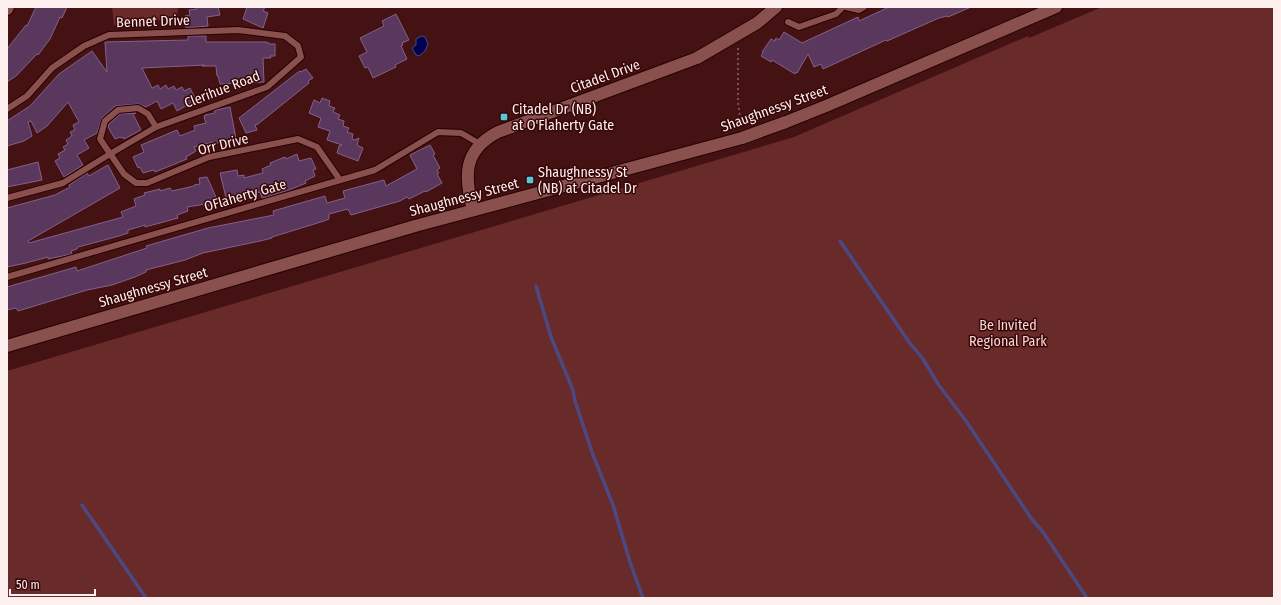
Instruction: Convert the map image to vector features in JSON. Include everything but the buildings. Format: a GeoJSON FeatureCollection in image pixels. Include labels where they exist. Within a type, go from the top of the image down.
{"type":"FeatureCollection","features":[{"type":"Feature","properties":{"kind":"main road","name":"Citadel Drive"},"geometry":{"type":"LineString","coordinates":[[473,210],[468,191],[467,174],[470,162],[480,144],[488,137],[697,58],[757,22],[776,7]]}},
{"type":"Feature","properties":{"kind":"main road","name":"Shaughnessy Street"},"geometry":{"type":"LineString","coordinates":[[7,346],[473,210],[742,138],[826,106],[1056,7]]}},
{"type":"Feature","properties":{"kind":"lane"},"geometry":{"type":"LineString","coordinates":[[788,22],[800,27],[836,14],[845,7],[859,10],[864,7]]}},
{"type":"Feature","properties":{"kind":"lane","name":"Bennet Drive"},"geometry":{"type":"LineString","coordinates":[[7,109],[27,96],[52,68],[84,46],[109,35],[238,30],[285,36],[298,46]]}},
{"type":"Feature","properties":{"kind":"lane","name":"Clerihue Road"},"geometry":{"type":"LineString","coordinates":[[7,198],[63,183],[156,127],[267,87],[301,57],[298,46]]}},
{"type":"Feature","properties":{"kind":"lane"},"geometry":{"type":"LineString","coordinates":[[110,154],[100,139],[105,121],[118,110],[138,108],[148,114],[156,127]]}},
{"type":"Feature","properties":{"kind":"lane","name":"OFlaherty Gate"},"geometry":{"type":"LineString","coordinates":[[7,277],[375,170],[438,132],[461,133],[480,144]]}},
{"type":"Feature","properties":{"kind":"lane","name":"Orr Drive"},"geometry":{"type":"LineString","coordinates":[[110,154],[124,174],[136,183],[147,183],[209,157],[298,140],[317,147],[340,180]]}},
{"type":"Feature","properties":{"kind":"path"},"geometry":{"type":"LineString","coordinates":[[738,48],[738,102],[741,124]]}},
{"type":"Feature","properties":{"kind":"green space"},"geometry":{"type":"Polygon","coordinates":[[[112,7],[178,7],[177,18],[114,25],[112,7]]]}},
{"type":"Feature","properties":{"kind":"green space","name":"Be Invited Regional Park"},"geometry":{"type":"Polygon","coordinates":[[[1102,7],[1274,7],[1274,598],[7,598],[7,371],[794,137],[1028,36],[1029,38],[1102,7]]]}},
{"type":"Feature","properties":{"kind":"shaded area"},"geometry":{"type":"Polygon","coordinates":[[[422,36],[425,37],[428,44],[425,51],[419,56],[416,55],[412,48],[416,45],[416,39],[422,36]]]}},
{"type":"Feature","properties":{"kind":"waterway"},"geometry":{"type":"LineString","coordinates":[[840,241],[909,342],[923,359],[938,384],[966,421],[1031,518],[1043,532],[1087,598]]}},
{"type":"Feature","properties":{"kind":"waterway"},"geometry":{"type":"LineString","coordinates":[[536,286],[551,337],[573,390],[575,401],[593,455],[613,505],[630,562],[643,598]]}},
{"type":"Feature","properties":{"kind":"waterway"},"geometry":{"type":"LineString","coordinates":[[82,505],[146,598]]}},
{"type":"Feature","properties":{"kind":"place","name":"Citadel Dr (NB) at O'Flaherty Gate"},"geometry":{"type":"Point","coordinates":[504,117]}},
{"type":"Feature","properties":{"kind":"place","name":"Shaughnessy St (NB) at Citadel Dr"},"geometry":{"type":"Point","coordinates":[530,180]}}]}
